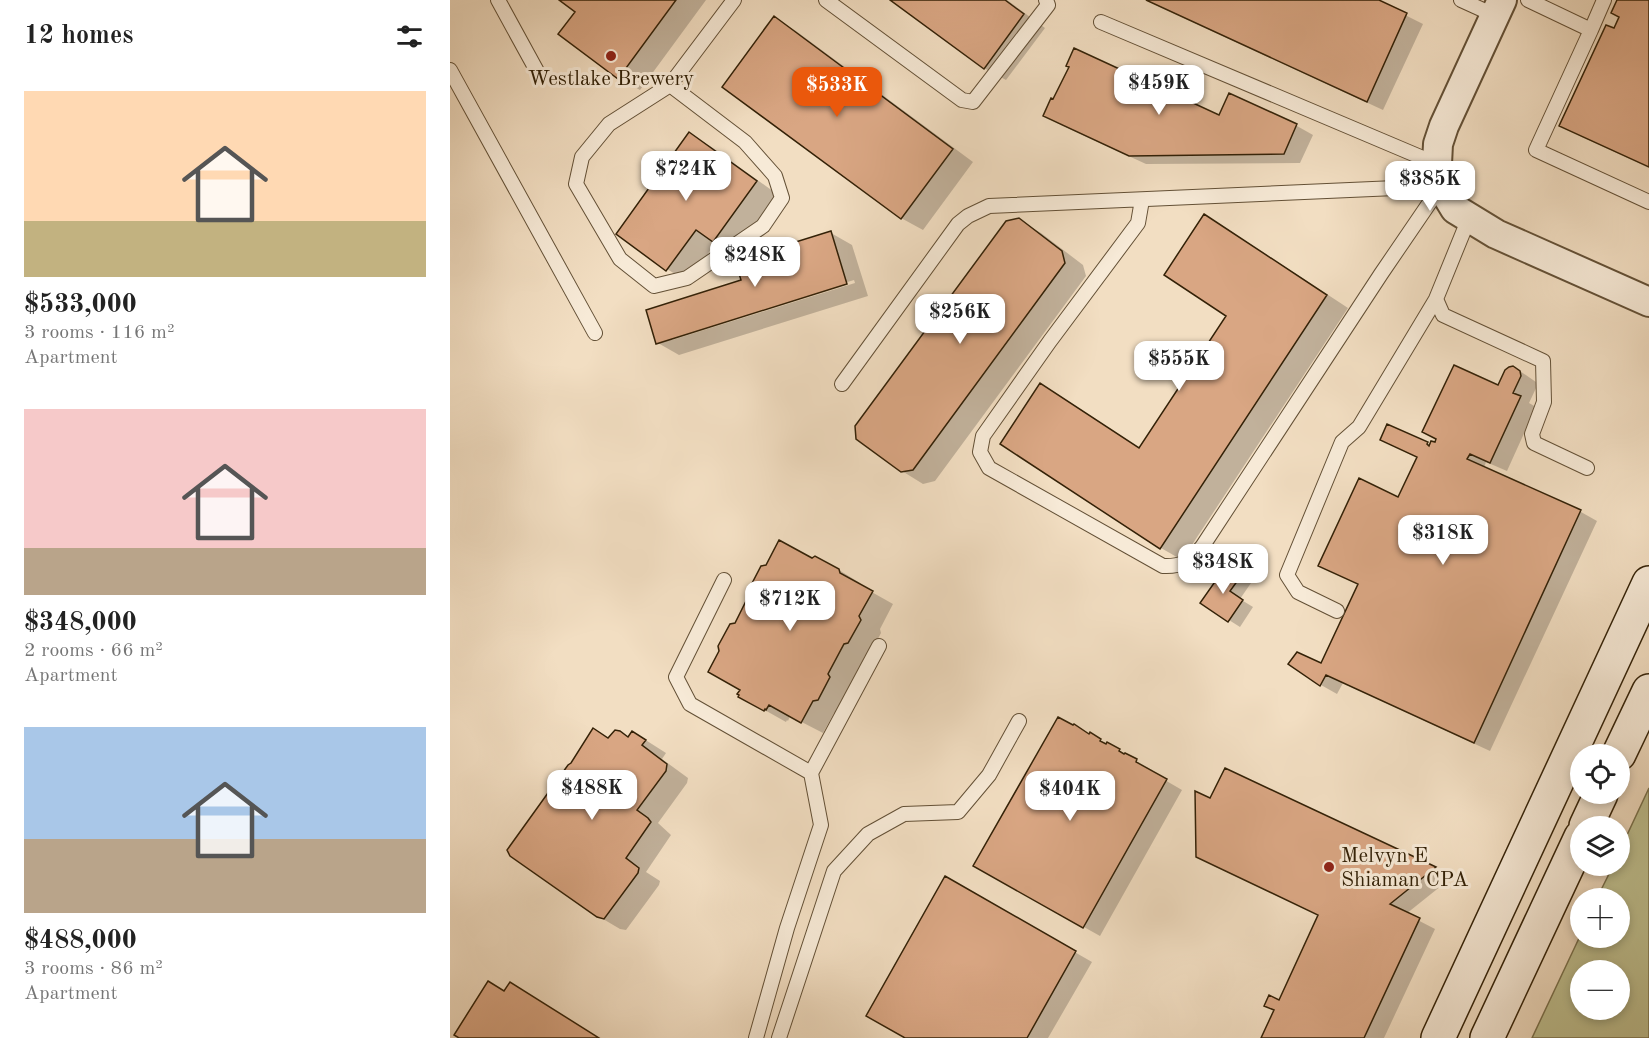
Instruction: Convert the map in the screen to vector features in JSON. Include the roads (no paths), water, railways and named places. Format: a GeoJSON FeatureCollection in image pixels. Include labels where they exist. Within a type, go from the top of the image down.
{"type":"FeatureCollection","features":[{"type":"Feature","properties":{"kind":"main road"},"geometry":{"type":"LineString","coordinates":[[1438,1038],[1649,583]]}},
{"type":"Feature","properties":{"kind":"main road"},"geometry":{"type":"LineString","coordinates":[[1625,744],[1649,692]]}},
{"type":"Feature","properties":{"kind":"main road"},"geometry":{"type":"LineString","coordinates":[[1487,1038],[1570,861]]}},
{"type":"Feature","properties":{"kind":"street"},"geometry":{"type":"LineString","coordinates":[[1498,8],[1438,144],[1439,175],[1455,209],[1496,234],[1649,302]]}},
{"type":"Feature","properties":{"kind":"lane"},"geometry":{"type":"LineString","coordinates":[[498,0],[538,73]]}},
{"type":"Feature","properties":{"kind":"lane"},"geometry":{"type":"LineString","coordinates":[[670,85],[745,142],[775,176],[782,198],[763,226],[687,278],[654,286],[620,259],[576,184],[582,157],[609,124],[670,85],[735,0]]}},
{"type":"Feature","properties":{"kind":"lane"},"geometry":{"type":"LineString","coordinates":[[826,0],[962,100],[973,102],[1048,5],[1046,0]]}},
{"type":"Feature","properties":{"kind":"lane"},"geometry":{"type":"LineString","coordinates":[[1461,0],[1498,8]]}},
{"type":"Feature","properties":{"kind":"lane"},"geometry":{"type":"LineString","coordinates":[[1528,0],[1591,30]]}},
{"type":"Feature","properties":{"kind":"lane"},"geometry":{"type":"LineString","coordinates":[[1604,0],[1536,150],[1649,202]]}},
{"type":"Feature","properties":{"kind":"lane"},"geometry":{"type":"LineString","coordinates":[[1101,22],[1439,175]]}},
{"type":"Feature","properties":{"kind":"lane"},"geometry":{"type":"LineString","coordinates":[[450,70],[595,333]]}},
{"type":"Feature","properties":{"kind":"lane"},"geometry":{"type":"LineString","coordinates":[[842,384],[958,224],[968,216],[989,206],[1142,200],[1439,175]]}},
{"type":"Feature","properties":{"kind":"lane"},"geometry":{"type":"LineString","coordinates":[[1142,200],[1138,223],[983,436],[980,452],[989,468],[1163,566],[1176,567],[1189,561],[1202,547],[1381,274],[1439,175]]}},
{"type":"Feature","properties":{"kind":"lane"},"geometry":{"type":"LineString","coordinates":[[1337,611],[1298,592],[1287,575],[1342,442],[1359,427],[1436,299],[1469,218]]}},
{"type":"Feature","properties":{"kind":"lane"},"geometry":{"type":"LineString","coordinates":[[1436,299],[1443,315],[1543,361],[1544,402],[1532,434],[1534,443],[1587,468]]}},
{"type":"Feature","properties":{"kind":"lane"},"geometry":{"type":"LineString","coordinates":[[724,580],[676,677],[690,704],[811,773]]}},
{"type":"Feature","properties":{"kind":"lane"},"geometry":{"type":"LineString","coordinates":[[756,1038],[787,928],[821,825],[811,773],[879,646]]}},
{"type":"Feature","properties":{"kind":"lane"},"geometry":{"type":"LineString","coordinates":[[779,1038],[834,872],[868,834],[904,814],[958,812],[989,775],[1019,721]]}},
{"type":"Feature","properties":{"kind":"place","name":"Westlake Brewery"},"geometry":{"type":"Point","coordinates":[611,56]}},
{"type":"Feature","properties":{"kind":"place","name":"Melvyn E Shiaman CPA"},"geometry":{"type":"Point","coordinates":[1329,867]}}]}
